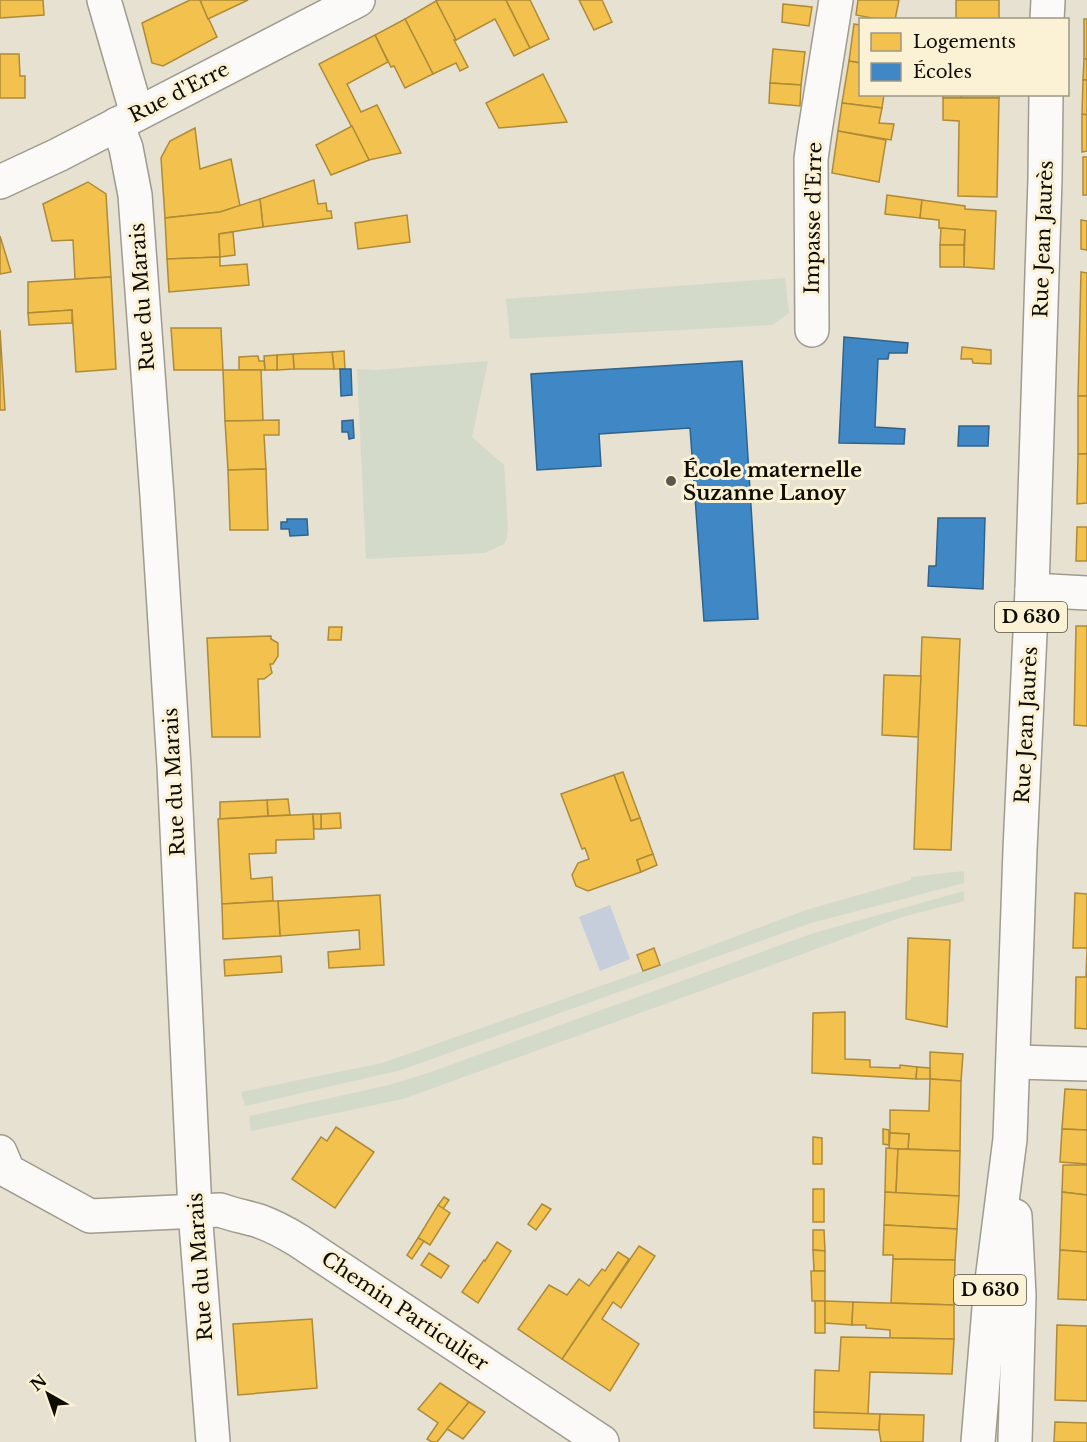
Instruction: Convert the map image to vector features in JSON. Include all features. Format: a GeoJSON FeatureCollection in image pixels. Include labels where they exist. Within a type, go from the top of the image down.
{"type":"FeatureCollection","features":[{"type":"Feature","properties":{"kind":"street","name":"Rue du Marais"},"geometry":{"type":"LineString","coordinates":[[104,0],[127,119],[126,148],[135,195],[178,831],[195,1210],[213,1442]]}},
{"type":"Feature","properties":{"kind":"street","name":"Impasse d'Erre"},"geometry":{"type":"LineString","coordinates":[[812,330],[811,159],[836,0]]}},
{"type":"Feature","properties":{"kind":"street"},"geometry":{"type":"LineString","coordinates":[[1047,18],[1048,0]]}},
{"type":"Feature","properties":{"kind":"street","name":"Rue d'Erre"},"geometry":{"type":"LineString","coordinates":[[0,182],[58,155],[345,3]]}},
{"type":"Feature","properties":{"kind":"street","name":"Rue Jean Jaurès"},"geometry":{"type":"LineString","coordinates":[[978,1442],[990,1296],[1010,1139],[1014,1062],[1020,850],[1032,590],[1047,96]]}},
{"type":"Feature","properties":{"kind":"street"},"geometry":{"type":"LineString","coordinates":[[1032,590],[1087,593]]}},
{"type":"Feature","properties":{"kind":"street"},"geometry":{"type":"LineString","coordinates":[[1014,1062],[1087,1064]]}},
{"type":"Feature","properties":{"kind":"street","name":"Rue Jean Jaurès"},"geometry":{"type":"LineString","coordinates":[[1010,1139],[1019,1295],[1015,1442]]}},
{"type":"Feature","properties":{"kind":"street","name":"Chemin Particulier"},"geometry":{"type":"LineString","coordinates":[[0,1152],[8,1171],[90,1216],[220,1210],[257,1220],[276,1228],[602,1442]]}},
{"type":"Feature","properties":{"kind":"green space"},"geometry":{"type":"Polygon","coordinates":[[[785,278],[789,313],[772,325],[510,339],[506,299],[785,278]]]}},
{"type":"Feature","properties":{"kind":"green space"},"geometry":{"type":"Polygon","coordinates":[[[488,361],[472,437],[504,465],[508,528],[504,544],[485,553],[366,559],[357,369],[376,370],[488,361]]]}},
{"type":"Feature","properties":{"kind":"green space"},"geometry":{"type":"Polygon","coordinates":[[[964,871],[964,883],[811,923],[401,1070],[245,1106],[241,1092],[382,1063],[660,965],[806,910],[911,880],[911,877],[964,871]]]}},
{"type":"Feature","properties":{"kind":"green space"},"geometry":{"type":"Polygon","coordinates":[[[964,891],[964,901],[902,917],[403,1099],[251,1131],[249,1116],[389,1085],[428,1073],[814,933],[964,891]]]}},
{"type":"Feature","properties":{"kind":"shaded area"},"geometry":{"type":"Polygon","coordinates":[[[610,905],[630,959],[600,971],[579,917],[610,905]]]}},
{"type":"Feature","properties":{"kind":"building: Logements"},"geometry":{"type":"Polygon","coordinates":[[[0,0],[43,0],[44,15],[0,18],[0,0]]]}},
{"type":"Feature","properties":{"kind":"building: Logements"},"geometry":{"type":"Polygon","coordinates":[[[190,0],[200,0],[217,37],[163,66],[152,63],[142,23],[190,0]]]}},
{"type":"Feature","properties":{"kind":"building: Logements"},"geometry":{"type":"Polygon","coordinates":[[[200,0],[248,0],[208,19],[200,0]]]}},
{"type":"Feature","properties":{"kind":"building: Logements"},"geometry":{"type":"Polygon","coordinates":[[[506,0],[530,48],[514,56],[495,19],[456,40],[436,1],[506,0]]]}},
{"type":"Feature","properties":{"kind":"building: Logements"},"geometry":{"type":"Polygon","coordinates":[[[506,0],[530,0],[549,39],[530,48],[506,0]]]}},
{"type":"Feature","properties":{"kind":"building: Logements"},"geometry":{"type":"Polygon","coordinates":[[[579,0],[602,0],[612,22],[594,30],[579,0]]]}},
{"type":"Feature","properties":{"kind":"building: Logements"},"geometry":{"type":"Polygon","coordinates":[[[858,0],[899,0],[895,18],[872,18],[856,15],[858,0]]]}},
{"type":"Feature","properties":{"kind":"building: Logements"},"geometry":{"type":"Polygon","coordinates":[[[956,0],[999,0],[999,18],[956,18],[956,0]]]}},
{"type":"Feature","properties":{"kind":"building: Logements"},"geometry":{"type":"Polygon","coordinates":[[[436,1],[468,67],[460,71],[456,63],[433,74],[405,19],[436,1]]]}},
{"type":"Feature","properties":{"kind":"building: Logements"},"geometry":{"type":"Polygon","coordinates":[[[783,4],[812,7],[809,26],[782,22],[783,4]]]}},
{"type":"Feature","properties":{"kind":"building: Logements"},"geometry":{"type":"Polygon","coordinates":[[[405,19],[433,74],[405,88],[394,66],[391,67],[375,35],[405,19]]]}},
{"type":"Feature","properties":{"kind":"building: Logements"},"geometry":{"type":"Polygon","coordinates":[[[1084,19],[1087,19],[1087,59],[1084,59],[1084,19]]]}},
{"type":"Feature","properties":{"kind":"building: Logements"},"geometry":{"type":"Polygon","coordinates":[[[854,24],[859,25],[859,63],[849,61],[854,24]]]}},
{"type":"Feature","properties":{"kind":"building: Logements"},"geometry":{"type":"Polygon","coordinates":[[[375,35],[388,62],[347,84],[361,112],[377,105],[401,153],[369,160],[319,64],[375,35]]]}},
{"type":"Feature","properties":{"kind":"building: Logements"},"geometry":{"type":"Polygon","coordinates":[[[773,49],[805,52],[801,85],[770,83],[773,49]]]}},
{"type":"Feature","properties":{"kind":"building: Logements"},"geometry":{"type":"Polygon","coordinates":[[[0,54],[19,54],[20,76],[25,76],[25,98],[0,98],[0,54]]]}},
{"type":"Feature","properties":{"kind":"building: Logements"},"geometry":{"type":"Polygon","coordinates":[[[1084,59],[1087,59],[1087,80],[1083,80],[1084,59]]]}},
{"type":"Feature","properties":{"kind":"building: Logements"},"geometry":{"type":"Polygon","coordinates":[[[849,61],[859,63],[859,96],[884,96],[882,108],[842,103],[849,61]]]}},
{"type":"Feature","properties":{"kind":"building: Logements"},"geometry":{"type":"Polygon","coordinates":[[[543,74],[567,122],[499,128],[486,103],[543,74]]]}},
{"type":"Feature","properties":{"kind":"building: Logements"},"geometry":{"type":"Polygon","coordinates":[[[1083,80],[1087,80],[1087,115],[1082,114],[1083,80]]]}},
{"type":"Feature","properties":{"kind":"building: Logements"},"geometry":{"type":"Polygon","coordinates":[[[770,83],[801,85],[800,106],[769,103],[770,83]]]}},
{"type":"Feature","properties":{"kind":"building: Logements"},"geometry":{"type":"Polygon","coordinates":[[[943,96],[961,96],[961,98],[943,98],[943,96]]]}},
{"type":"Feature","properties":{"kind":"building: Logements"},"geometry":{"type":"Polygon","coordinates":[[[961,96],[999,96],[999,98],[961,98],[961,96]]]}},
{"type":"Feature","properties":{"kind":"building: Logements"},"geometry":{"type":"Polygon","coordinates":[[[943,98],[999,98],[997,197],[958,196],[959,121],[943,120],[943,98]]]}},
{"type":"Feature","properties":{"kind":"building: Logements"},"geometry":{"type":"Polygon","coordinates":[[[842,103],[882,108],[879,123],[894,124],[891,140],[838,131],[842,103]]]}},
{"type":"Feature","properties":{"kind":"building: Logements"},"geometry":{"type":"Polygon","coordinates":[[[1082,114],[1087,115],[1087,151],[1082,152],[1082,114]]]}},
{"type":"Feature","properties":{"kind":"building: Logements"},"geometry":{"type":"Polygon","coordinates":[[[352,126],[369,160],[331,175],[316,145],[352,126]]]}},
{"type":"Feature","properties":{"kind":"building: Logements"},"geometry":{"type":"Polygon","coordinates":[[[195,128],[200,169],[231,159],[240,206],[220,212],[165,218],[161,158],[170,141],[195,128]]]}},
{"type":"Feature","properties":{"kind":"building: Logements"},"geometry":{"type":"Polygon","coordinates":[[[838,131],[886,140],[879,182],[832,173],[838,131]]]}},
{"type":"Feature","properties":{"kind":"building: Logements"},"geometry":{"type":"Polygon","coordinates":[[[1083,157],[1087,157],[1087,195],[1083,195],[1083,157]]]}},
{"type":"Feature","properties":{"kind":"building: Logements"},"geometry":{"type":"Polygon","coordinates":[[[314,180],[318,204],[326,203],[327,211],[331,211],[332,218],[263,227],[260,199],[314,180]]]}},
{"type":"Feature","properties":{"kind":"building: Logements"},"geometry":{"type":"Polygon","coordinates":[[[88,182],[106,194],[111,277],[75,279],[73,240],[52,241],[43,204],[88,182]]]}},
{"type":"Feature","properties":{"kind":"building: Logements"},"geometry":{"type":"Polygon","coordinates":[[[887,195],[922,200],[920,218],[885,214],[887,195]]]}},
{"type":"Feature","properties":{"kind":"building: Logements"},"geometry":{"type":"Polygon","coordinates":[[[260,199],[263,227],[219,234],[220,257],[167,259],[165,218],[220,212],[260,199]]]}},
{"type":"Feature","properties":{"kind":"building: Logements"},"geometry":{"type":"Polygon","coordinates":[[[922,200],[965,206],[965,209],[996,211],[994,269],[964,267],[965,230],[939,228],[939,220],[920,218],[922,200]]]}},
{"type":"Feature","properties":{"kind":"building: Logements"},"geometry":{"type":"Polygon","coordinates":[[[407,215],[410,242],[358,249],[355,223],[407,215]]]}},
{"type":"Feature","properties":{"kind":"building: Logements"},"geometry":{"type":"Polygon","coordinates":[[[1081,220],[1087,221],[1087,250],[1081,249],[1081,220]]]}},
{"type":"Feature","properties":{"kind":"building: Logements"},"geometry":{"type":"Polygon","coordinates":[[[941,228],[965,230],[964,245],[940,245],[941,228]]]}},
{"type":"Feature","properties":{"kind":"building: Logements"},"geometry":{"type":"Polygon","coordinates":[[[233,232],[235,255],[220,257],[219,234],[233,232]]]}},
{"type":"Feature","properties":{"kind":"building: Logements"},"geometry":{"type":"Polygon","coordinates":[[[0,236],[11,272],[0,274],[0,236]]]}},
{"type":"Feature","properties":{"kind":"building: Logements"},"geometry":{"type":"Polygon","coordinates":[[[940,245],[964,245],[964,267],[940,267],[940,245]]]}},
{"type":"Feature","properties":{"kind":"building: Logements"},"geometry":{"type":"Polygon","coordinates":[[[220,257],[220,266],[247,264],[249,285],[169,292],[167,259],[220,257]]]}},
{"type":"Feature","properties":{"kind":"building: Logements"},"geometry":{"type":"Polygon","coordinates":[[[1081,272],[1087,273],[1087,396],[1078,396],[1081,272]]]}},
{"type":"Feature","properties":{"kind":"building: Logements"},"geometry":{"type":"Polygon","coordinates":[[[111,277],[116,369],[76,372],[72,310],[28,313],[28,282],[111,277]]]}},
{"type":"Feature","properties":{"kind":"building: Logements"},"geometry":{"type":"Polygon","coordinates":[[[72,310],[72,323],[29,325],[28,313],[72,310]]]}},
{"type":"Feature","properties":{"kind":"building: Logements"},"geometry":{"type":"Polygon","coordinates":[[[171,328],[221,328],[223,370],[174,370],[171,328]]]}},
{"type":"Feature","properties":{"kind":"building: Logements"},"geometry":{"type":"Polygon","coordinates":[[[0,330],[5,410],[0,410],[0,330]]]}},
{"type":"Feature","properties":{"kind":"building: Logements"},"geometry":{"type":"Polygon","coordinates":[[[962,347],[991,350],[991,364],[973,363],[972,359],[961,359],[962,347]]]}},
{"type":"Feature","properties":{"kind":"building: Logements"},"geometry":{"type":"Polygon","coordinates":[[[344,351],[345,369],[334,369],[332,352],[344,351]]]}},
{"type":"Feature","properties":{"kind":"building: Logements"},"geometry":{"type":"Polygon","coordinates":[[[332,352],[334,369],[294,369],[293,354],[332,352]]]}},
{"type":"Feature","properties":{"kind":"building: Logements"},"geometry":{"type":"Polygon","coordinates":[[[293,354],[294,369],[277,370],[277,355],[293,354]]]}},
{"type":"Feature","properties":{"kind":"building: Logements"},"geometry":{"type":"Polygon","coordinates":[[[277,355],[277,370],[265,370],[264,356],[277,355]]]}},
{"type":"Feature","properties":{"kind":"building: Logements"},"geometry":{"type":"Polygon","coordinates":[[[258,356],[259,361],[264,361],[265,370],[239,370],[239,357],[258,356]]]}},
{"type":"Feature","properties":{"kind":"building: Logements"},"geometry":{"type":"Polygon","coordinates":[[[223,370],[261,370],[263,421],[225,421],[223,370]]]}},
{"type":"Feature","properties":{"kind":"building: Logements"},"geometry":{"type":"Polygon","coordinates":[[[1078,396],[1087,396],[1087,454],[1078,454],[1078,396]]]}},
{"type":"Feature","properties":{"kind":"building: Logements"},"geometry":{"type":"Polygon","coordinates":[[[279,420],[279,435],[264,435],[266,469],[228,470],[225,421],[279,420]]]}},
{"type":"Feature","properties":{"kind":"building: Logements"},"geometry":{"type":"Polygon","coordinates":[[[1078,454],[1087,454],[1087,503],[1077,504],[1078,454]]]}},
{"type":"Feature","properties":{"kind":"building: Logements"},"geometry":{"type":"Polygon","coordinates":[[[266,469],[268,530],[230,530],[228,470],[266,469]]]}},
{"type":"Feature","properties":{"kind":"building: Logements"},"geometry":{"type":"Polygon","coordinates":[[[1077,527],[1087,527],[1087,561],[1076,561],[1077,527]]]}},
{"type":"Feature","properties":{"kind":"building: Logements"},"geometry":{"type":"Polygon","coordinates":[[[1076,626],[1087,626],[1087,726],[1074,725],[1076,626]]]}},
{"type":"Feature","properties":{"kind":"building: Logements"},"geometry":{"type":"Polygon","coordinates":[[[329,627],[342,627],[341,640],[328,640],[329,627]]]}},
{"type":"Feature","properties":{"kind":"building: Logements"},"geometry":{"type":"Polygon","coordinates":[[[271,636],[271,639],[278,643],[278,656],[273,664],[270,664],[272,673],[264,679],[258,679],[260,737],[212,737],[207,638],[271,636]]]}},
{"type":"Feature","properties":{"kind":"building: Logements"},"geometry":{"type":"Polygon","coordinates":[[[922,637],[960,639],[951,850],[914,849],[922,637]]]}},
{"type":"Feature","properties":{"kind":"building: Logements"},"geometry":{"type":"Polygon","coordinates":[[[884,675],[921,676],[918,737],[882,735],[884,675]]]}},
{"type":"Feature","properties":{"kind":"building: Logements"},"geometry":{"type":"Polygon","coordinates":[[[623,772],[640,818],[631,821],[614,775],[623,772]]]}},
{"type":"Feature","properties":{"kind":"building: Logements"},"geometry":{"type":"Polygon","coordinates":[[[614,775],[631,821],[640,818],[653,854],[637,860],[641,872],[588,891],[576,886],[572,875],[578,863],[589,859],[585,848],[582,849],[561,794],[614,775]]]}},
{"type":"Feature","properties":{"kind":"building: Logements"},"geometry":{"type":"Polygon","coordinates":[[[288,799],[290,815],[268,816],[267,800],[288,799]]]}},
{"type":"Feature","properties":{"kind":"building: Logements"},"geometry":{"type":"Polygon","coordinates":[[[267,800],[268,816],[220,819],[220,802],[267,800]]]}},
{"type":"Feature","properties":{"kind":"building: Logements"},"geometry":{"type":"Polygon","coordinates":[[[340,813],[341,828],[321,829],[321,814],[340,813]]]}},
{"type":"Feature","properties":{"kind":"building: Logements"},"geometry":{"type":"Polygon","coordinates":[[[313,814],[314,839],[276,840],[276,853],[249,854],[251,879],[272,877],[273,901],[222,904],[218,819],[313,814]]]}},
{"type":"Feature","properties":{"kind":"building: Logements"},"geometry":{"type":"Polygon","coordinates":[[[313,814],[321,814],[321,829],[314,829],[313,814]]]}},
{"type":"Feature","properties":{"kind":"building: Logements"},"geometry":{"type":"Polygon","coordinates":[[[653,854],[657,865],[641,872],[637,860],[653,854]]]}},
{"type":"Feature","properties":{"kind":"building: Logements"},"geometry":{"type":"Polygon","coordinates":[[[1075,893],[1087,894],[1087,948],[1073,948],[1075,893]]]}},
{"type":"Feature","properties":{"kind":"building: Logements"},"geometry":{"type":"Polygon","coordinates":[[[380,895],[384,965],[329,968],[328,952],[360,949],[359,930],[280,936],[278,901],[380,895]]]}},
{"type":"Feature","properties":{"kind":"building: Logements"},"geometry":{"type":"Polygon","coordinates":[[[278,901],[280,936],[223,939],[222,904],[278,901]]]}},
{"type":"Feature","properties":{"kind":"building: Logements"},"geometry":{"type":"Polygon","coordinates":[[[908,938],[950,940],[947,1027],[906,1019],[908,938]]]}},
{"type":"Feature","properties":{"kind":"building: Logements"},"geometry":{"type":"Polygon","coordinates":[[[654,948],[660,965],[643,971],[637,955],[654,948]]]}},
{"type":"Feature","properties":{"kind":"building: Logements"},"geometry":{"type":"Polygon","coordinates":[[[1087,948],[1087,1029],[1075,1028],[1076,977],[1086,977],[1087,948]]]}},
{"type":"Feature","properties":{"kind":"building: Logements"},"geometry":{"type":"Polygon","coordinates":[[[281,956],[282,972],[225,976],[224,960],[281,956]]]}},
{"type":"Feature","properties":{"kind":"building: Logements"},"geometry":{"type":"Polygon","coordinates":[[[845,1012],[845,1059],[870,1060],[870,1067],[900,1068],[900,1065],[917,1067],[916,1079],[812,1073],[813,1013],[845,1012]]]}},
{"type":"Feature","properties":{"kind":"building: Logements"},"geometry":{"type":"Polygon","coordinates":[[[930,1052],[963,1054],[961,1081],[930,1079],[930,1052]]]}},
{"type":"Feature","properties":{"kind":"building: Logements"},"geometry":{"type":"Polygon","coordinates":[[[917,1067],[930,1068],[930,1079],[916,1079],[917,1067]]]}},
{"type":"Feature","properties":{"kind":"building: Logements"},"geometry":{"type":"Polygon","coordinates":[[[930,1079],[961,1081],[960,1151],[908,1149],[909,1134],[890,1133],[890,1110],[929,1111],[930,1079]]]}},
{"type":"Feature","properties":{"kind":"building: Logements"},"geometry":{"type":"Polygon","coordinates":[[[1065,1089],[1087,1090],[1087,1130],[1062,1129],[1065,1089]]]}},
{"type":"Feature","properties":{"kind":"building: Logements"},"geometry":{"type":"Polygon","coordinates":[[[336,1127],[374,1152],[335,1208],[292,1179],[321,1137],[327,1141],[336,1127]]]}},
{"type":"Feature","properties":{"kind":"building: Logements"},"geometry":{"type":"Polygon","coordinates":[[[883,1129],[889,1130],[889,1145],[883,1144],[883,1129]]]}},
{"type":"Feature","properties":{"kind":"building: Logements"},"geometry":{"type":"Polygon","coordinates":[[[1062,1129],[1087,1130],[1087,1164],[1060,1162],[1062,1129]]]}},
{"type":"Feature","properties":{"kind":"building: Logements"},"geometry":{"type":"Polygon","coordinates":[[[890,1133],[909,1134],[908,1149],[889,1149],[890,1133]]]}},
{"type":"Feature","properties":{"kind":"building: Logements"},"geometry":{"type":"Polygon","coordinates":[[[813,1137],[822,1138],[822,1164],[813,1164],[813,1137]]]}},
{"type":"Feature","properties":{"kind":"building: Logements"},"geometry":{"type":"Polygon","coordinates":[[[886,1148],[898,1149],[896,1193],[885,1192],[886,1148]]]}},
{"type":"Feature","properties":{"kind":"building: Logements"},"geometry":{"type":"Polygon","coordinates":[[[898,1149],[960,1151],[959,1196],[896,1193],[898,1149]]]}},
{"type":"Feature","properties":{"kind":"building: Logements"},"geometry":{"type":"Polygon","coordinates":[[[1063,1165],[1087,1165],[1087,1195],[1062,1192],[1063,1165]]]}},
{"type":"Feature","properties":{"kind":"building: Logements"},"geometry":{"type":"Polygon","coordinates":[[[813,1189],[824,1189],[824,1222],[813,1222],[813,1189]]]}},
{"type":"Feature","properties":{"kind":"building: Logements"},"geometry":{"type":"Polygon","coordinates":[[[885,1192],[959,1196],[957,1229],[884,1225],[885,1192]]]}},
{"type":"Feature","properties":{"kind":"building: Logements"},"geometry":{"type":"Polygon","coordinates":[[[1062,1192],[1087,1195],[1087,1252],[1060,1250],[1062,1192]]]}},
{"type":"Feature","properties":{"kind":"building: Logements"},"geometry":{"type":"Polygon","coordinates":[[[444,1197],[449,1200],[443,1209],[438,1205],[444,1197]]]}},
{"type":"Feature","properties":{"kind":"building: Logements"},"geometry":{"type":"Polygon","coordinates":[[[542,1204],[551,1209],[536,1230],[528,1224],[542,1204]]]}},
{"type":"Feature","properties":{"kind":"building: Logements"},"geometry":{"type":"Polygon","coordinates":[[[438,1205],[450,1213],[430,1245],[418,1238],[438,1205]]]}},
{"type":"Feature","properties":{"kind":"building: Logements"},"geometry":{"type":"Polygon","coordinates":[[[884,1225],[957,1229],[955,1260],[893,1259],[893,1255],[883,1255],[884,1225]]]}},
{"type":"Feature","properties":{"kind":"building: Logements"},"geometry":{"type":"Polygon","coordinates":[[[813,1230],[824,1230],[825,1251],[813,1250],[813,1230]]]}},
{"type":"Feature","properties":{"kind":"building: Logements"},"geometry":{"type":"Polygon","coordinates":[[[418,1238],[424,1241],[412,1259],[407,1255],[418,1238]]]}},
{"type":"Feature","properties":{"kind":"building: Logements"},"geometry":{"type":"Polygon","coordinates":[[[497,1242],[511,1251],[478,1303],[462,1292],[497,1242]]]}},
{"type":"Feature","properties":{"kind":"building: Logements"},"geometry":{"type":"Polygon","coordinates":[[[639,1246],[655,1256],[621,1308],[613,1302],[602,1319],[639,1344],[610,1391],[562,1359],[639,1246]]]}},
{"type":"Feature","properties":{"kind":"building: Logements"},"geometry":{"type":"Polygon","coordinates":[[[813,1250],[825,1251],[825,1271],[814,1271],[813,1250]]]}},
{"type":"Feature","properties":{"kind":"building: Logements"},"geometry":{"type":"Polygon","coordinates":[[[1060,1250],[1087,1252],[1087,1300],[1058,1299],[1060,1250]]]}},
{"type":"Feature","properties":{"kind":"building: Logements"},"geometry":{"type":"Polygon","coordinates":[[[618,1252],[629,1259],[562,1359],[518,1329],[549,1285],[567,1295],[579,1279],[589,1286],[602,1269],[605,1271],[618,1252]]]}},
{"type":"Feature","properties":{"kind":"building: Logements"},"geometry":{"type":"Polygon","coordinates":[[[429,1253],[449,1266],[441,1278],[421,1265],[429,1253]]]}},
{"type":"Feature","properties":{"kind":"building: Logements"},"geometry":{"type":"Polygon","coordinates":[[[893,1259],[955,1260],[954,1305],[891,1303],[893,1259]]]}},
{"type":"Feature","properties":{"kind":"building: Logements"},"geometry":{"type":"Polygon","coordinates":[[[811,1271],[825,1271],[825,1301],[812,1301],[811,1271]]]}},
{"type":"Feature","properties":{"kind":"building: Logements"},"geometry":{"type":"Polygon","coordinates":[[[815,1301],[825,1301],[825,1333],[815,1333],[815,1301]]]}},
{"type":"Feature","properties":{"kind":"building: Logements"},"geometry":{"type":"Polygon","coordinates":[[[825,1301],[853,1302],[852,1325],[825,1323],[825,1301]]]}},
{"type":"Feature","properties":{"kind":"building: Logements"},"geometry":{"type":"Polygon","coordinates":[[[853,1302],[954,1305],[954,1339],[890,1338],[890,1330],[866,1328],[866,1325],[852,1325],[853,1302]]]}},
{"type":"Feature","properties":{"kind":"building: Logements"},"geometry":{"type":"Polygon","coordinates":[[[312,1319],[317,1388],[238,1395],[233,1324],[312,1319]]]}},
{"type":"Feature","properties":{"kind":"building: Logements"},"geometry":{"type":"Polygon","coordinates":[[[1057,1325],[1087,1326],[1087,1401],[1055,1400],[1057,1325]]]}},
{"type":"Feature","properties":{"kind":"building: Logements"},"geometry":{"type":"Polygon","coordinates":[[[841,1337],[954,1339],[952,1374],[870,1372],[868,1414],[814,1412],[815,1370],[839,1371],[841,1337]]]}},
{"type":"Feature","properties":{"kind":"building: Logements"},"geometry":{"type":"Polygon","coordinates":[[[440,1383],[469,1402],[437,1442],[432,1442],[427,1439],[438,1423],[418,1409],[440,1383]]]}},
{"type":"Feature","properties":{"kind":"building: Logements"},"geometry":{"type":"Polygon","coordinates":[[[469,1402],[485,1412],[463,1439],[447,1429],[469,1402]]]}},
{"type":"Feature","properties":{"kind":"building: Logements"},"geometry":{"type":"Polygon","coordinates":[[[814,1412],[880,1414],[879,1430],[814,1428],[814,1412]]]}},
{"type":"Feature","properties":{"kind":"building: Logements"},"geometry":{"type":"Polygon","coordinates":[[[880,1414],[924,1415],[923,1442],[881,1442],[880,1414]]]}},
{"type":"Feature","properties":{"kind":"building: Logements"},"geometry":{"type":"Polygon","coordinates":[[[1055,1422],[1087,1423],[1087,1442],[1054,1442],[1055,1422]]]}},
{"type":"Feature","properties":{"kind":"building: Écoles"},"geometry":{"type":"Polygon","coordinates":[[[844,337],[908,343],[907,353],[889,353],[888,359],[878,359],[875,427],[905,429],[904,444],[839,443],[844,337]]]}},
{"type":"Feature","properties":{"kind":"building: Écoles"},"geometry":{"type":"Polygon","coordinates":[[[742,361],[758,619],[704,621],[690,428],[599,434],[601,466],[537,470],[531,374],[742,361]]]}},
{"type":"Feature","properties":{"kind":"building: Écoles"},"geometry":{"type":"Polygon","coordinates":[[[340,369],[351,369],[352,395],[341,396],[340,369]]]}},
{"type":"Feature","properties":{"kind":"building: Écoles"},"geometry":{"type":"Polygon","coordinates":[[[353,420],[354,438],[349,439],[348,432],[342,432],[342,421],[353,420]]]}},
{"type":"Feature","properties":{"kind":"building: Écoles"},"geometry":{"type":"Polygon","coordinates":[[[959,426],[989,426],[988,446],[958,446],[959,426]]]}},
{"type":"Feature","properties":{"kind":"building: Écoles"},"geometry":{"type":"Polygon","coordinates":[[[938,518],[985,518],[983,589],[928,586],[929,566],[936,566],[938,518]]]}},
{"type":"Feature","properties":{"kind":"building: Écoles"},"geometry":{"type":"Polygon","coordinates":[[[287,519],[307,519],[308,535],[290,536],[289,529],[281,529],[281,522],[287,522],[287,519]]]}},
{"type":"Feature","properties":{"kind":"place","name":"École maternelle Suzanne Lanoy"},"geometry":{"type":"Point","coordinates":[671,481]}}]}
